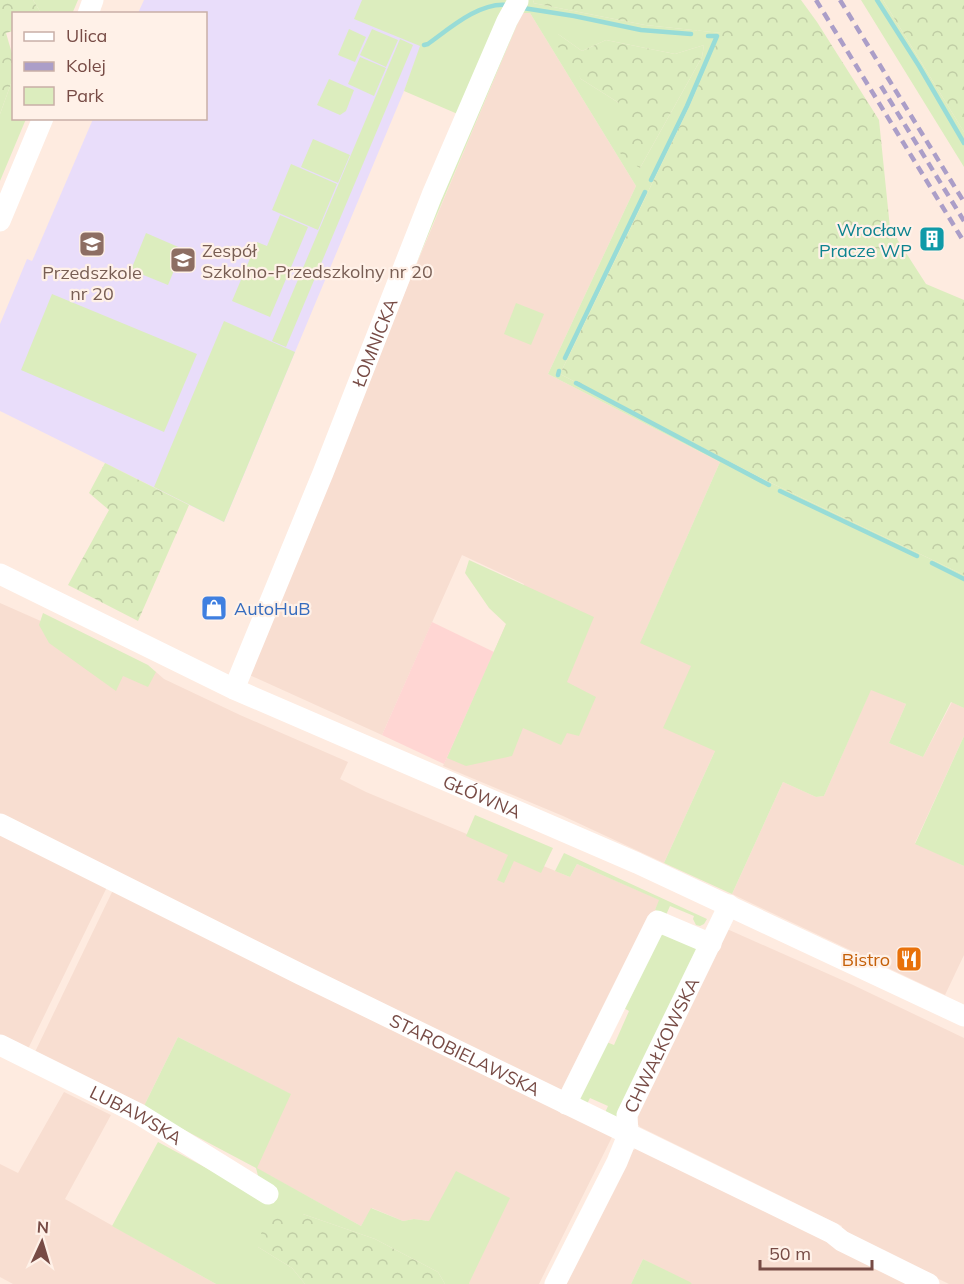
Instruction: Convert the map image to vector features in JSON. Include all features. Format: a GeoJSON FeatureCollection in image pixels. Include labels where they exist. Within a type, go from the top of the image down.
{"type":"FeatureCollection","features":[{"type":"Feature","properties":{"kind":"street","name":"ŁOMNICKA"},"geometry":{"type":"LineString","coordinates":[[234,688],[323,473],[432,195],[507,21],[518,1]]}},
{"type":"Feature","properties":{"kind":"street"},"geometry":{"type":"LineString","coordinates":[[0,221],[42,120]]}},
{"type":"Feature","properties":{"kind":"street","name":"GŁÓWNA"},"geometry":{"type":"LineString","coordinates":[[0,574],[234,688],[729,904],[964,1016]]}},
{"type":"Feature","properties":{"kind":"street","name":"STAROBIELAWSKA"},"geometry":{"type":"LineString","coordinates":[[0,824],[628,1135],[832,1233],[842,1241],[929,1284]]}},
{"type":"Feature","properties":{"kind":"street","name":"CHWAŁKOWSKA"},"geometry":{"type":"LineString","coordinates":[[555,1284],[617,1162],[628,1135],[627,1115],[729,904]]}},
{"type":"Feature","properties":{"kind":"street"},"geometry":{"type":"LineString","coordinates":[[566,1104],[657,921],[711,944]]}},
{"type":"Feature","properties":{"kind":"street","name":"LUBAWSKA"},"geometry":{"type":"LineString","coordinates":[[0,1046],[139,1114],[268,1194]]}},
{"type":"Feature","properties":{"kind":"shaded area","name":"Zespół Szkolno-Przedszkolny nr 20"},"geometry":{"type":"Polygon","coordinates":[[[144,0],[438,0],[404,91],[224,522],[0,411],[0,324],[27,259],[32,261],[33,259],[93,120],[207,120],[207,12],[138,12],[144,0]]]}},
{"type":"Feature","properties":{"kind":"shaded area"},"geometry":{"type":"Polygon","coordinates":[[[522,13],[530,13],[636,186],[548,374],[720,462],[642,639],[693,662],[715,751],[664,863],[563,816],[443,766],[524,584],[462,555],[382,735],[245,673],[522,13]]]}},
{"type":"Feature","properties":{"kind":"shaded area"},"geometry":{"type":"Polygon","coordinates":[[[0,603],[156,672],[164,679],[240,715],[348,762],[340,779],[366,792],[570,877],[577,864],[660,900],[563,1095],[0,819],[0,603]]]}},
{"type":"Feature","properties":{"kind":"shaded area"},"geometry":{"type":"Polygon","coordinates":[[[432,622],[494,652],[444,764],[382,735],[432,622]]]}},
{"type":"Feature","properties":{"kind":"shaded area"},"geometry":{"type":"Polygon","coordinates":[[[871,689],[906,704],[889,743],[923,757],[952,702],[964,708],[964,736],[915,843],[964,866],[964,955],[945,995],[732,894],[783,782],[816,797],[824,796],[871,689]]]}},
{"type":"Feature","properties":{"kind":"shaded area"},"geometry":{"type":"Polygon","coordinates":[[[0,835],[107,887],[28,1049],[0,1035],[0,835]]]}},
{"type":"Feature","properties":{"kind":"shaded area"},"geometry":{"type":"Polygon","coordinates":[[[113,890],[613,1135],[539,1284],[470,1284],[429,1221],[414,1219],[403,1221],[372,1208],[361,1226],[256,1168],[290,1094],[178,1037],[143,1108],[35,1052],[113,890]]]}},
{"type":"Feature","properties":{"kind":"shaded area"},"geometry":{"type":"Polygon","coordinates":[[[727,929],[851,984],[964,1038],[964,1284],[949,1284],[840,1231],[842,1226],[640,1127],[634,1119],[727,929]]]}},
{"type":"Feature","properties":{"kind":"shaded area"},"geometry":{"type":"Polygon","coordinates":[[[64,1092],[111,1115],[65,1199],[216,1284],[13,1284],[0,1277],[0,1164],[18,1173],[64,1092]]]}},
{"type":"Feature","properties":{"kind":"shaded area"},"geometry":{"type":"Polygon","coordinates":[[[638,1148],[919,1284],[692,1284],[643,1259],[631,1284],[565,1284],[631,1151],[638,1148]]]}},
{"type":"Feature","properties":{"kind":"green space"},"geometry":{"type":"Polygon","coordinates":[[[0,0],[33,0],[40,12],[12,12],[12,31],[6,33],[12,54],[12,81],[0,114],[0,0]]]}},
{"type":"Feature","properties":{"kind":"green space"},"geometry":{"type":"Polygon","coordinates":[[[33,0],[78,0],[73,12],[40,12],[33,0]]]}},
{"type":"Feature","properties":{"kind":"green space"},"geometry":{"type":"Polygon","coordinates":[[[362,0],[534,0],[533,3],[645,25],[722,33],[689,107],[560,374],[767,481],[964,575],[964,708],[951,702],[923,757],[889,743],[906,704],[871,690],[824,796],[816,797],[783,782],[732,894],[664,863],[715,751],[663,728],[691,666],[640,643],[720,462],[548,374],[636,186],[530,13],[522,13],[327,475],[467,118],[404,91],[420,46],[354,19],[362,0]],[[558,34],[581,79],[619,103],[640,168],[702,57],[704,45],[675,54],[606,40],[582,51],[558,34]]]}},
{"type":"Feature","properties":{"kind":"green space"},"geometry":{"type":"Polygon","coordinates":[[[534,0],[801,0],[879,120],[890,228],[926,284],[964,300],[964,575],[767,481],[560,374],[689,107],[721,33],[645,25],[533,3],[534,0]]]}},
{"type":"Feature","properties":{"kind":"green space"},"geometry":{"type":"Polygon","coordinates":[[[861,0],[883,0],[964,132],[964,167],[861,0]]]}},
{"type":"Feature","properties":{"kind":"green space"},"geometry":{"type":"Polygon","coordinates":[[[883,0],[964,0],[964,132],[883,0]]]}},
{"type":"Feature","properties":{"kind":"green space"},"geometry":{"type":"Polygon","coordinates":[[[349,29],[366,37],[355,62],[338,55],[349,29]]]}},
{"type":"Feature","properties":{"kind":"green space"},"geometry":{"type":"Polygon","coordinates":[[[372,29],[398,40],[386,67],[360,55],[372,29]]]}},
{"type":"Feature","properties":{"kind":"green space"},"geometry":{"type":"Polygon","coordinates":[[[558,34],[582,51],[606,40],[675,54],[704,45],[702,57],[640,168],[623,158],[609,132],[619,103],[581,79],[554,41],[558,34]]]}},
{"type":"Feature","properties":{"kind":"green space"},"geometry":{"type":"Polygon","coordinates":[[[400,39],[413,45],[286,347],[272,341],[400,39]]]}},
{"type":"Feature","properties":{"kind":"green space"},"geometry":{"type":"Polygon","coordinates":[[[360,57],[386,68],[374,96],[348,84],[360,57]]]}},
{"type":"Feature","properties":{"kind":"green space"},"geometry":{"type":"Polygon","coordinates":[[[329,79],[354,90],[346,111],[340,115],[317,105],[329,79]]]}},
{"type":"Feature","properties":{"kind":"green space"},"geometry":{"type":"Polygon","coordinates":[[[12,81],[12,120],[26,120],[0,181],[0,114],[12,81]]]}},
{"type":"Feature","properties":{"kind":"green space"},"geometry":{"type":"Polygon","coordinates":[[[313,139],[350,155],[338,183],[301,167],[313,139]]]}},
{"type":"Feature","properties":{"kind":"green space"},"geometry":{"type":"Polygon","coordinates":[[[291,164],[337,184],[318,230],[272,210],[291,164]]]}},
{"type":"Feature","properties":{"kind":"green space"},"geometry":{"type":"Polygon","coordinates":[[[280,215],[308,227],[270,317],[232,301],[257,242],[267,246],[280,215]]]}},
{"type":"Feature","properties":{"kind":"green space"},"geometry":{"type":"Polygon","coordinates":[[[146,233],[183,249],[168,285],[131,270],[146,233]]]}},
{"type":"Feature","properties":{"kind":"green space"},"geometry":{"type":"Polygon","coordinates":[[[52,294],[197,354],[164,432],[21,370],[52,294]]]}},
{"type":"Feature","properties":{"kind":"green space"},"geometry":{"type":"Polygon","coordinates":[[[516,303],[544,314],[531,345],[504,334],[516,303]]]}},
{"type":"Feature","properties":{"kind":"green space"},"geometry":{"type":"Polygon","coordinates":[[[224,321],[295,352],[224,522],[154,487],[224,321]]]}},
{"type":"Feature","properties":{"kind":"green space"},"geometry":{"type":"Polygon","coordinates":[[[105,463],[189,505],[138,621],[68,585],[109,510],[89,493],[105,463]]]}},
{"type":"Feature","properties":{"kind":"green space"},"geometry":{"type":"Polygon","coordinates":[[[469,560],[594,617],[567,682],[596,697],[579,736],[567,733],[561,745],[523,728],[512,756],[466,766],[447,758],[506,624],[489,608],[465,573],[469,560]]]}},
{"type":"Feature","properties":{"kind":"green space"},"geometry":{"type":"Polygon","coordinates":[[[43,613],[148,665],[156,672],[148,687],[123,676],[116,691],[49,643],[39,625],[43,613]]]}},
{"type":"Feature","properties":{"kind":"green space"},"geometry":{"type":"Polygon","coordinates":[[[964,736],[964,866],[915,844],[964,736]]]}},
{"type":"Feature","properties":{"kind":"green space"},"geometry":{"type":"Polygon","coordinates":[[[475,815],[553,848],[541,873],[514,861],[504,883],[497,880],[508,855],[466,836],[475,815]]]}},
{"type":"Feature","properties":{"kind":"green space"},"geometry":{"type":"Polygon","coordinates":[[[564,853],[707,919],[704,924],[696,925],[694,916],[670,906],[666,915],[655,910],[659,900],[577,864],[570,877],[555,871],[564,853]]]}},
{"type":"Feature","properties":{"kind":"green space"},"geometry":{"type":"Polygon","coordinates":[[[664,934],[698,948],[616,1121],[603,1117],[608,1106],[590,1098],[585,1108],[577,1104],[604,1041],[614,1045],[629,1011],[620,1006],[655,937],[664,934]]]}},
{"type":"Feature","properties":{"kind":"green space"},"geometry":{"type":"Polygon","coordinates":[[[178,1037],[291,1094],[257,1168],[361,1226],[371,1208],[403,1221],[414,1219],[429,1221],[456,1171],[510,1198],[470,1284],[445,1284],[438,1272],[375,1239],[303,1214],[258,1247],[292,1268],[305,1284],[216,1284],[112,1226],[158,1142],[264,1199],[256,1168],[143,1108],[178,1037]]]}},
{"type":"Feature","properties":{"kind":"green space"},"geometry":{"type":"Polygon","coordinates":[[[266,1213],[303,1214],[375,1239],[438,1272],[445,1284],[305,1284],[292,1268],[258,1247],[266,1213]]]}},
{"type":"Feature","properties":{"kind":"green space"},"geometry":{"type":"Polygon","coordinates":[[[643,1259],[690,1282],[692,1284],[631,1284],[643,1259]]]}},
{"type":"Feature","properties":{"kind":"waterway"},"geometry":{"type":"LineString","coordinates":[[877,0],[964,143]]}},
{"type":"Feature","properties":{"kind":"waterway"},"geometry":{"type":"LineString","coordinates":[[424,45],[475,12],[496,5],[507,5]]}},
{"type":"Feature","properties":{"kind":"waterway"},"geometry":{"type":"LineString","coordinates":[[523,8],[641,30],[691,34]]}},
{"type":"Feature","properties":{"kind":"waterway"},"geometry":{"type":"LineString","coordinates":[[651,180],[687,106],[717,36],[708,36]]}},
{"type":"Feature","properties":{"kind":"waterway"},"geometry":{"type":"LineString","coordinates":[[565,358],[645,192]]}},
{"type":"Feature","properties":{"kind":"waterway"},"geometry":{"type":"LineString","coordinates":[[558,375],[559,371]]}},
{"type":"Feature","properties":{"kind":"waterway"},"geometry":{"type":"LineString","coordinates":[[576,383],[769,485]]}},
{"type":"Feature","properties":{"kind":"waterway"},"geometry":{"type":"LineString","coordinates":[[780,491],[917,556]]}},
{"type":"Feature","properties":{"kind":"waterway"},"geometry":{"type":"LineString","coordinates":[[932,563],[964,579]]}},
{"type":"Feature","properties":{"kind":"railway"},"geometry":{"type":"LineString","coordinates":[[816,0],[964,242]]}},
{"type":"Feature","properties":{"kind":"railway"},"geometry":{"type":"LineString","coordinates":[[840,0],[964,202]]}},
{"type":"Feature","properties":{"kind":"railway"},"geometry":{"type":"LineString","coordinates":[[881,86],[964,221]]}},
{"type":"Feature","properties":{"kind":"place","name":"Wrocław Pracze WP"},"geometry":{"type":"Point","coordinates":[932,239]}},
{"type":"Feature","properties":{"kind":"place","name":"Przedszkole nr 20"},"geometry":{"type":"Point","coordinates":[92,244]}},
{"type":"Feature","properties":{"kind":"place","name":"Zespół Szkolno-Przedszkolny nr 20"},"geometry":{"type":"Point","coordinates":[183,260]}},
{"type":"Feature","properties":{"kind":"place","name":"AutoHuB"},"geometry":{"type":"Point","coordinates":[214,608]}},
{"type":"Feature","properties":{"kind":"place","name":"Bistro"},"geometry":{"type":"Point","coordinates":[909,959]}}]}
